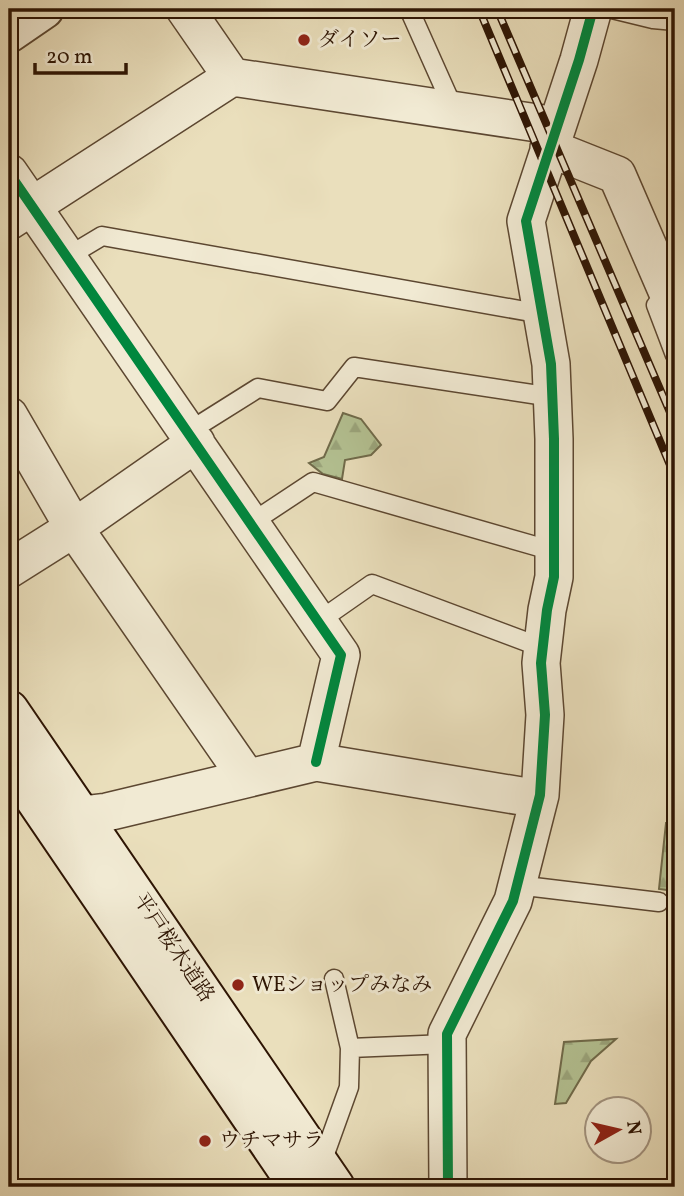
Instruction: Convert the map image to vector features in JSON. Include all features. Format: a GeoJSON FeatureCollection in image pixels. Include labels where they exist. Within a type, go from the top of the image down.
{"type":"FeatureCollection","features":[{"type":"Feature","properties":{"kind":"main road"},"geometry":{"type":"LineString","coordinates":[[9,33],[44,9]]}},
{"type":"Feature","properties":{"kind":"main road","name":"平戸桜木道路"},"geometry":{"type":"LineString","coordinates":[[9,710],[82,815],[319,1180]]}},
{"type":"Feature","properties":{"kind":"main road","name":"平戸桜木道路"},"geometry":{"type":"LineString","coordinates":[[9,761],[319,1180]]}},
{"type":"Feature","properties":{"kind":"street"},"geometry":{"type":"LineString","coordinates":[[185,9],[232,77]]}},
{"type":"Feature","properties":{"kind":"street"},"geometry":{"type":"LineString","coordinates":[[447,1187],[447,1034],[513,901],[539,799],[545,715],[541,663],[554,577],[552,397],[551,364],[526,221],[593,9]]}},
{"type":"Feature","properties":{"kind":"street"},"geometry":{"type":"LineString","coordinates":[[20,213],[232,77],[455,112],[553,137],[617,175],[673,304]]}},
{"type":"Feature","properties":{"kind":"street"},"geometry":{"type":"LineString","coordinates":[[9,173],[20,213],[67,257],[341,655],[316,762]]}},
{"type":"Feature","properties":{"kind":"street"},"geometry":{"type":"LineString","coordinates":[[9,416],[74,528],[247,778]]}},
{"type":"Feature","properties":{"kind":"street"},"geometry":{"type":"LineString","coordinates":[[9,569],[74,528],[192,437]]}},
{"type":"Feature","properties":{"kind":"street"},"geometry":{"type":"LineString","coordinates":[[82,815],[316,762],[539,799]]}},
{"type":"Feature","properties":{"kind":"lane"},"geometry":{"type":"LineString","coordinates":[[409,9],[455,112]]}},
{"type":"Feature","properties":{"kind":"lane"},"geometry":{"type":"LineString","coordinates":[[612,9],[653,19],[675,21]]}},
{"type":"Feature","properties":{"kind":"lane"},"geometry":{"type":"LineString","coordinates":[[67,257],[102,236],[542,314]]}},
{"type":"Feature","properties":{"kind":"lane"},"geometry":{"type":"LineString","coordinates":[[673,304],[656,305],[675,355]]}},
{"type":"Feature","properties":{"kind":"lane"},"geometry":{"type":"LineString","coordinates":[[192,437],[258,387],[327,401],[354,367],[552,397]]}},
{"type":"Feature","properties":{"kind":"lane"},"geometry":{"type":"LineString","coordinates":[[251,523],[313,482],[553,551]]}},
{"type":"Feature","properties":{"kind":"lane"},"geometry":{"type":"LineString","coordinates":[[319,621],[372,584],[543,648]]}},
{"type":"Feature","properties":{"kind":"lane"},"geometry":{"type":"LineString","coordinates":[[517,885],[659,902]]}},
{"type":"Feature","properties":{"kind":"lane"},"geometry":{"type":"LineString","coordinates":[[319,1180],[349,1087],[350,1048],[334,979]]}},
{"type":"Feature","properties":{"kind":"lane"},"geometry":{"type":"LineString","coordinates":[[350,1048],[447,1044]]}},
{"type":"Feature","properties":{"kind":"green space"},"geometry":{"type":"Polygon","coordinates":[[[343,413],[361,419],[381,445],[371,455],[345,460],[342,479],[323,474],[309,463],[324,457],[343,413]]]}},
{"type":"Feature","properties":{"kind":"green space"},"geometry":{"type":"Polygon","coordinates":[[[666,823],[675,824],[675,891],[659,889],[666,823]]]}},
{"type":"Feature","properties":{"kind":"green space"},"geometry":{"type":"Polygon","coordinates":[[[616,1039],[591,1061],[566,1103],[555,1104],[564,1042],[616,1039]]]}},
{"type":"Feature","properties":{"kind":"railway"},"geometry":{"type":"LineString","coordinates":[[479,9],[675,477]]}},
{"type":"Feature","properties":{"kind":"railway"},"geometry":{"type":"LineString","coordinates":[[497,9],[675,424]]}},
{"type":"Feature","properties":{"kind":"cycle path"},"geometry":{"type":"LineString","coordinates":[[448,1187],[447,1034],[513,901],[540,795],[545,715],[541,663],[554,577],[554,439],[551,364],[526,221],[593,9]]}},
{"type":"Feature","properties":{"kind":"cycle path"},"geometry":{"type":"LineString","coordinates":[[9,173],[341,655],[316,762]]}},
{"type":"Feature","properties":{"kind":"place","name":"ダイソー"},"geometry":{"type":"Point","coordinates":[304,40]}},
{"type":"Feature","properties":{"kind":"place","name":"WEショップみなみ"},"geometry":{"type":"Point","coordinates":[238,985]}},
{"type":"Feature","properties":{"kind":"place","name":"ウチマサラ"},"geometry":{"type":"Point","coordinates":[205,1141]}}]}
